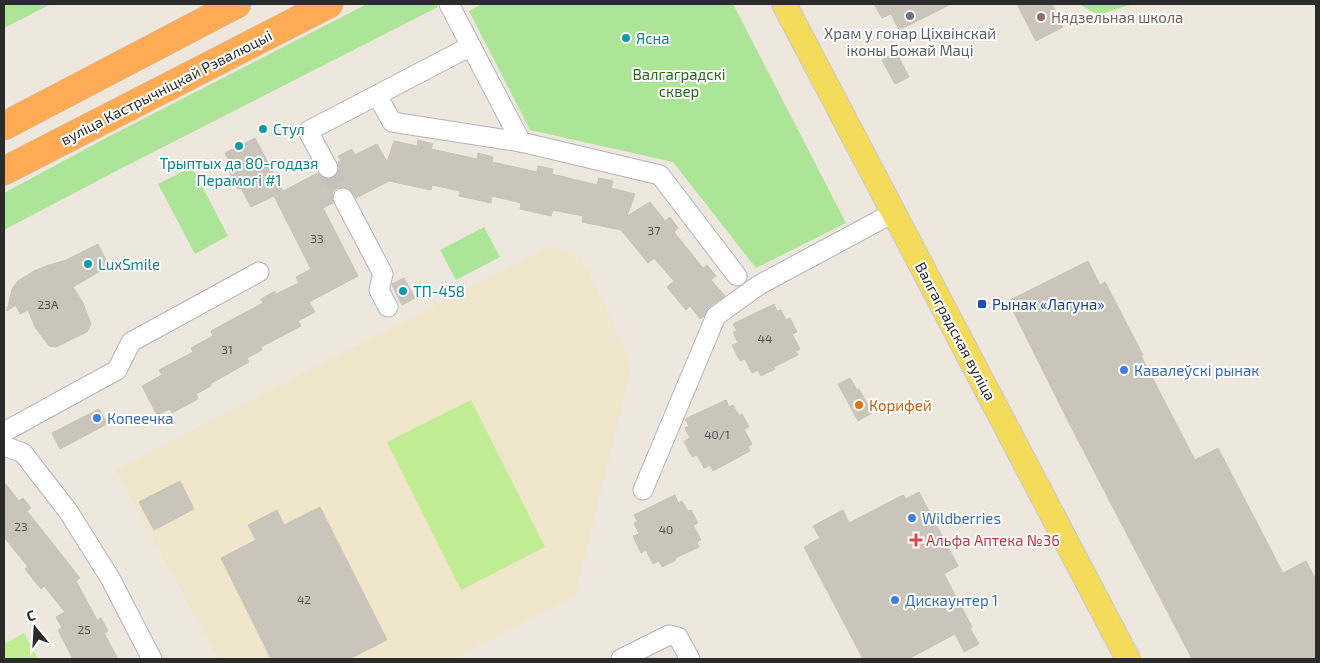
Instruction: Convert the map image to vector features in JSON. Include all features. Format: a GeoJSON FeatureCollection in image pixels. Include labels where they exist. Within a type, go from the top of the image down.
{"type":"FeatureCollection","features":[{"type":"Feature","properties":{"kind":"highway"},"geometry":{"type":"LineString","coordinates":[[4,126],[237,4]]}},
{"type":"Feature","properties":{"kind":"highway","name":"вуліца Кастрычніцкай Рэвалюцыі"},"geometry":{"type":"LineString","coordinates":[[4,171],[329,4]]}},
{"type":"Feature","properties":{"kind":"main road","name":"Валгаградская вуліца"},"geometry":{"type":"LineString","coordinates":[[784,4],[1128,659]]}},
{"type":"Feature","properties":{"kind":"lane"},"geometry":{"type":"LineString","coordinates":[[449,4],[521,142]]}},
{"type":"Feature","properties":{"kind":"lane"},"geometry":{"type":"LineString","coordinates":[[328,168],[308,131],[471,46]]}},
{"type":"Feature","properties":{"kind":"lane"},"geometry":{"type":"LineString","coordinates":[[377,94],[392,122],[521,142],[660,175],[737,276]]}},
{"type":"Feature","properties":{"kind":"lane"},"geometry":{"type":"LineString","coordinates":[[343,198],[383,274],[379,290],[388,308]]}},
{"type":"Feature","properties":{"kind":"lane"},"geometry":{"type":"LineString","coordinates":[[643,490],[716,316],[759,285],[893,213]]}},
{"type":"Feature","properties":{"kind":"lane"},"geometry":{"type":"LineString","coordinates":[[152,659],[110,578],[68,511],[23,453],[4,434],[117,370],[131,342],[259,272]]}},
{"type":"Feature","properties":{"kind":"lane"},"geometry":{"type":"LineString","coordinates":[[621,659],[669,635],[678,637],[690,659]]}},
{"type":"Feature","properties":{"kind":"shaded area"},"geometry":{"type":"Polygon","coordinates":[[[550,246],[579,255],[595,284],[632,366],[575,596],[453,659],[218,659],[116,470],[550,246]]]}},
{"type":"Feature","properties":{"kind":"green space"},"geometry":{"type":"Polygon","coordinates":[[[4,4],[51,4],[4,28],[4,4]]]}},
{"type":"Feature","properties":{"kind":"green space"},"geometry":{"type":"Polygon","coordinates":[[[367,4],[436,4],[438,7],[4,230],[4,193],[106,138],[367,4]]]}},
{"type":"Feature","properties":{"kind":"green space","name":"Валгаградскі сквер"},"geometry":{"type":"Polygon","coordinates":[[[482,4],[733,4],[846,223],[756,268],[673,162],[530,130],[469,11],[482,4]]]}},
{"type":"Feature","properties":{"kind":"green space"},"geometry":{"type":"Polygon","coordinates":[[[1079,4],[1133,4],[1098,15],[1079,4]]]}},
{"type":"Feature","properties":{"kind":"green space"},"geometry":{"type":"Polygon","coordinates":[[[192,167],[228,236],[195,254],[158,184],[192,167]]]}},
{"type":"Feature","properties":{"kind":"green space"},"geometry":{"type":"Polygon","coordinates":[[[484,227],[500,257],[456,280],[440,250],[484,227]]]}},
{"type":"Feature","properties":{"kind":"green space"},"geometry":{"type":"Polygon","coordinates":[[[471,400],[545,547],[461,590],[387,442],[471,400]]]}},
{"type":"Feature","properties":{"kind":"green space"},"geometry":{"type":"Polygon","coordinates":[[[24,633],[38,659],[4,659],[4,644],[24,633]]]}},
{"type":"Feature","properties":{"kind":"building","name":"Храм у гонар Ціхвінскай іконы Божай Маці"},"geometry":{"type":"Polygon","coordinates":[[[874,4],[951,4],[899,30],[891,14],[882,18],[874,4]]]}},
{"type":"Feature","properties":{"kind":"building"},"geometry":{"type":"Polygon","coordinates":[[[1017,4],[1052,4],[1063,27],[1036,41],[1017,4]]]}},
{"type":"Feature","properties":{"kind":"building"},"geometry":{"type":"Polygon","coordinates":[[[896,52],[909,77],[895,84],[882,60],[896,52]]]}},
{"type":"Feature","properties":{"kind":"building"},"geometry":{"type":"Polygon","coordinates":[[[255,138],[283,191],[318,173],[327,179],[334,178],[339,169],[338,162],[341,161],[338,156],[352,149],[355,155],[377,144],[387,162],[394,141],[417,146],[418,140],[433,144],[431,149],[477,159],[478,153],[493,157],[492,162],[537,172],[538,166],[553,169],[552,174],[597,185],[599,178],[613,181],[611,188],[635,194],[627,216],[650,202],[665,221],[670,217],[678,228],[674,232],[703,268],[707,265],[716,276],[711,280],[725,296],[709,307],[700,319],[690,306],[686,310],[667,287],[674,281],[654,258],[648,263],[621,230],[582,222],[583,216],[553,210],[551,216],[520,209],[521,203],[492,196],[491,203],[459,196],[460,191],[432,185],[431,190],[389,181],[356,198],[349,189],[337,188],[333,192],[333,203],[323,208],[358,276],[309,302],[315,312],[298,321],[301,326],[261,347],[262,350],[247,358],[249,362],[196,394],[198,399],[172,413],[170,409],[157,415],[142,386],[162,375],[159,370],[193,352],[191,348],[213,336],[211,331],[263,303],[261,299],[275,291],[276,294],[299,283],[296,277],[311,269],[274,196],[251,207],[241,188],[238,189],[228,169],[232,167],[225,153],[255,138]]]}},
{"type":"Feature","properties":{"kind":"building"},"geometry":{"type":"Polygon","coordinates":[[[98,244],[109,266],[73,287],[83,303],[91,324],[87,332],[56,347],[49,346],[35,327],[28,310],[20,314],[16,305],[7,311],[12,289],[18,281],[34,271],[66,260],[98,244]]]}},
{"type":"Feature","properties":{"kind":"building"},"geometry":{"type":"Polygon","coordinates":[[[1088,261],[1100,285],[1105,282],[1195,460],[1218,448],[1283,573],[1306,561],[1316,580],[1316,659],[1192,659],[1008,301],[1088,261]]]}},
{"type":"Feature","properties":{"kind":"building","name":"ТП-458"},"geometry":{"type":"Polygon","coordinates":[[[404,278],[415,298],[402,305],[392,284],[404,278]]]}},
{"type":"Feature","properties":{"kind":"building"},"geometry":{"type":"Polygon","coordinates":[[[774,304],[777,311],[781,310],[786,320],[790,318],[797,332],[792,334],[800,349],[796,351],[798,355],[761,376],[758,370],[752,373],[745,359],[740,361],[732,345],[738,343],[733,332],[737,331],[733,324],[774,304]]]}},
{"type":"Feature","properties":{"kind":"building","name":"Корифей"},"geometry":{"type":"Polygon","coordinates":[[[850,378],[857,390],[859,389],[872,413],[858,421],[838,384],[850,378]]]}},
{"type":"Feature","properties":{"kind":"building"},"geometry":{"type":"Polygon","coordinates":[[[726,400],[729,407],[733,405],[739,416],[742,414],[749,427],[744,429],[752,444],[748,446],[750,451],[713,471],[710,465],[704,468],[697,455],[692,457],[684,441],[690,438],[685,428],[689,426],[685,419],[726,400]]]}},
{"type":"Feature","properties":{"kind":"building"},"geometry":{"type":"Polygon","coordinates":[[[99,409],[107,424],[60,449],[52,433],[99,409]]]}},
{"type":"Feature","properties":{"kind":"building"},"geometry":{"type":"Polygon","coordinates":[[[180,481],[194,509],[154,530],[139,502],[180,481]]]}},
{"type":"Feature","properties":{"kind":"building"},"geometry":{"type":"Polygon","coordinates":[[[4,482],[19,501],[23,498],[31,508],[27,511],[80,578],[76,581],[97,620],[101,618],[108,631],[104,633],[118,659],[73,659],[58,630],[62,628],[56,617],[65,612],[44,586],[41,589],[25,569],[28,567],[4,537],[4,482]]]}},
{"type":"Feature","properties":{"kind":"building","name":"Дискаунтер 1"},"geometry":{"type":"Polygon","coordinates":[[[919,492],[958,566],[944,574],[979,644],[964,652],[955,634],[908,659],[863,659],[804,547],[820,538],[813,526],[843,510],[849,523],[903,495],[906,499],[919,492]]]}},
{"type":"Feature","properties":{"kind":"building"},"geometry":{"type":"Polygon","coordinates":[[[675,495],[678,503],[682,501],[688,511],[691,510],[698,523],[693,525],[701,540],[697,542],[699,547],[675,558],[676,560],[662,567],[659,561],[653,564],[646,550],[641,553],[633,536],[639,534],[634,523],[638,522],[634,515],[675,495]]]}},
{"type":"Feature","properties":{"kind":"building"},"geometry":{"type":"Polygon","coordinates":[[[320,507],[387,640],[349,659],[271,659],[221,558],[256,540],[248,525],[277,510],[284,525],[320,507]]]}},
{"type":"Feature","properties":{"kind":"tunnel"},"geometry":{"type":"LineString","coordinates":[[328,168],[343,198]]}},
{"type":"Feature","properties":{"kind":"place","name":"Храм у гонар Ціхвінскай іконы Божай Маці"},"geometry":{"type":"Point","coordinates":[910,16]}},
{"type":"Feature","properties":{"kind":"place","name":"Нядзельная школа"},"geometry":{"type":"Point","coordinates":[1041,17]}},
{"type":"Feature","properties":{"kind":"place","name":"Ясна"},"geometry":{"type":"Point","coordinates":[626,38]}},
{"type":"Feature","properties":{"kind":"place","name":"Стул"},"geometry":{"type":"Point","coordinates":[263,129]}},
{"type":"Feature","properties":{"kind":"place","name":"Трыптых да 80-годдзя Перамогі #1"},"geometry":{"type":"Point","coordinates":[239,146]}},
{"type":"Feature","properties":{"kind":"place","name":"LuxSmile"},"geometry":{"type":"Point","coordinates":[88,264]}},
{"type":"Feature","properties":{"kind":"place","name":"ТП-458"},"geometry":{"type":"Point","coordinates":[403,291]}},
{"type":"Feature","properties":{"kind":"place","name":"Рынак «Лагуна»"},"geometry":{"type":"Point","coordinates":[982,304]}},
{"type":"Feature","properties":{"kind":"place","name":"Кавалеўскі рынак"},"geometry":{"type":"Point","coordinates":[1124,370]}},
{"type":"Feature","properties":{"kind":"place","name":"Корифей"},"geometry":{"type":"Point","coordinates":[859,405]}},
{"type":"Feature","properties":{"kind":"place","name":"Копеечка"},"geometry":{"type":"Point","coordinates":[97,418]}},
{"type":"Feature","properties":{"kind":"place","name":"Wildberries"},"geometry":{"type":"Point","coordinates":[912,518]}},
{"type":"Feature","properties":{"kind":"place","name":"Альфа Аптека №36"},"geometry":{"type":"Point","coordinates":[916,540]}},
{"type":"Feature","properties":{"kind":"place","name":"Дискаунтер 1"},"geometry":{"type":"Point","coordinates":[895,600]}}]}
